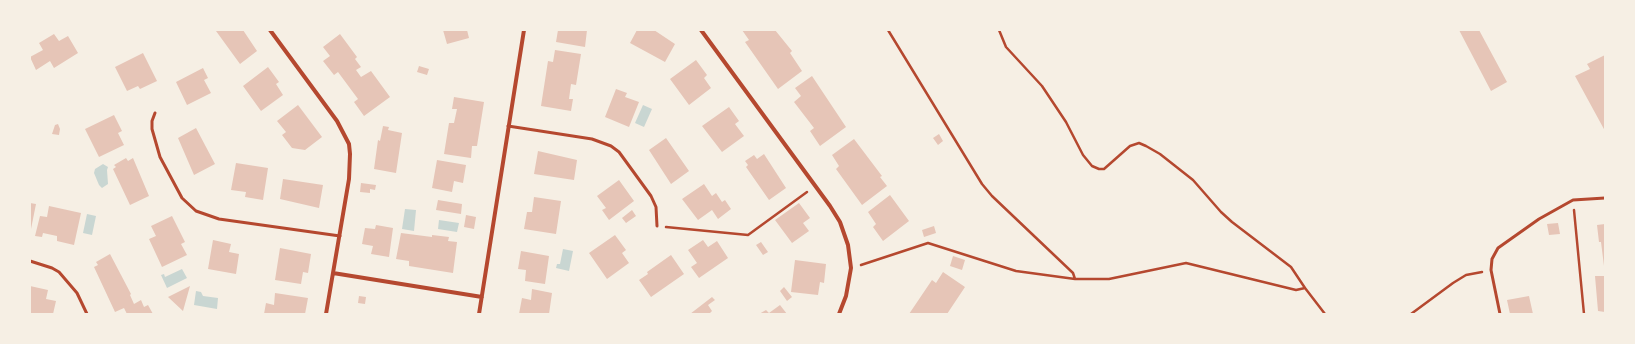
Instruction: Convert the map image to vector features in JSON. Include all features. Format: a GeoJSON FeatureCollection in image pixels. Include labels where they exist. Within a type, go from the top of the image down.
{"type":"FeatureCollection","features":[{"type":"Feature","properties":{"kind":"street"},"geometry":{"type":"LineString","coordinates":[[270,30],[337,121],[349,144],[350,173],[326,314]]}},
{"type":"Feature","properties":{"kind":"street"},"geometry":{"type":"LineString","coordinates":[[479,314],[524,30]]}},
{"type":"Feature","properties":{"kind":"street"},"geometry":{"type":"LineString","coordinates":[[700,30],[840,222],[848,245],[851,268],[846,296],[839,314]]}},
{"type":"Feature","properties":{"kind":"street"},"geometry":{"type":"LineString","coordinates":[[333,273],[482,297]]}},
{"type":"Feature","properties":{"kind":"lane"},"geometry":{"type":"LineString","coordinates":[[155,113],[152,121],[152,129],[160,157],[182,198],[196,211],[219,219],[340,236]]}},
{"type":"Feature","properties":{"kind":"lane"},"geometry":{"type":"LineString","coordinates":[[508,126],[592,139],[611,146],[619,152],[651,196],[656,207],[657,226]]}},
{"type":"Feature","properties":{"kind":"lane"},"geometry":{"type":"LineString","coordinates":[[1500,314],[1492,270],[1492,259],[1498,248],[1539,219],[1573,200],[1605,198]]}},
{"type":"Feature","properties":{"kind":"lane"},"geometry":{"type":"LineString","coordinates":[[30,261],[52,268],[59,272],[77,293],[87,314]]}},
{"type":"Feature","properties":{"kind":"path"},"geometry":{"type":"LineString","coordinates":[[888,30],[982,184],[992,196],[1073,273],[1075,279]]}},
{"type":"Feature","properties":{"kind":"path"},"geometry":{"type":"LineString","coordinates":[[999,30],[1006,47],[1042,86],[1066,122],[1083,155],[1092,166],[1099,169],[1104,169],[1130,146],[1139,144],[1160,154],[1193,180],[1226,217],[1291,267],[1325,314]]}},
{"type":"Feature","properties":{"kind":"path"},"geometry":{"type":"LineString","coordinates":[[657,226],[748,235],[815,186]]}},
{"type":"Feature","properties":{"kind":"path"},"geometry":{"type":"LineString","coordinates":[[1573,200],[1584,314]]}},
{"type":"Feature","properties":{"kind":"path"},"geometry":{"type":"LineString","coordinates":[[851,268],[928,243],[1016,271],[1075,279],[1109,279],[1186,263],[1296,290],[1305,288]]}},
{"type":"Feature","properties":{"kind":"path"},"geometry":{"type":"LineString","coordinates":[[1411,314],[1466,275],[1492,270]]}},
{"type":"Feature","properties":{"kind":"shaded area"},"geometry":{"type":"Polygon","coordinates":[[[643,105],[652,109],[644,127],[635,123],[643,105]]]}},
{"type":"Feature","properties":{"kind":"shaded area"},"geometry":{"type":"Polygon","coordinates":[[[103,164],[108,167],[108,184],[102,188],[99,185],[94,173],[95,169],[103,164]]]}},
{"type":"Feature","properties":{"kind":"shaded area"},"geometry":{"type":"Polygon","coordinates":[[[405,209],[416,210],[414,231],[402,229],[405,209]]]}},
{"type":"Feature","properties":{"kind":"shaded area"},"geometry":{"type":"Polygon","coordinates":[[[87,214],[96,216],[92,235],[83,233],[87,214]]]}},
{"type":"Feature","properties":{"kind":"shaded area"},"geometry":{"type":"Polygon","coordinates":[[[439,220],[459,223],[457,232],[438,229],[439,220]]]}},
{"type":"Feature","properties":{"kind":"shaded area"},"geometry":{"type":"Polygon","coordinates":[[[563,249],[573,251],[569,271],[556,268],[557,264],[560,264],[563,249]]]}},
{"type":"Feature","properties":{"kind":"shaded area"},"geometry":{"type":"Polygon","coordinates":[[[182,269],[187,278],[167,288],[161,275],[164,274],[165,277],[182,269]]]}},
{"type":"Feature","properties":{"kind":"shaded area"},"geometry":{"type":"Polygon","coordinates":[[[196,291],[201,292],[203,296],[218,298],[217,309],[194,305],[196,291]]]}},
{"type":"Feature","properties":{"kind":"building"},"geometry":{"type":"Polygon","coordinates":[[[243,30],[257,51],[240,64],[216,31],[243,30]]]}},
{"type":"Feature","properties":{"kind":"building"},"geometry":{"type":"Polygon","coordinates":[[[443,30],[467,30],[469,38],[447,44],[443,30]]]}},
{"type":"Feature","properties":{"kind":"building"},"geometry":{"type":"Polygon","coordinates":[[[558,30],[587,30],[585,47],[556,42],[558,30]]]}},
{"type":"Feature","properties":{"kind":"building"},"geometry":{"type":"Polygon","coordinates":[[[637,30],[654,30],[675,44],[665,62],[630,43],[637,30]]]}},
{"type":"Feature","properties":{"kind":"building"},"geometry":{"type":"Polygon","coordinates":[[[742,30],[775,30],[792,51],[790,53],[802,71],[778,89],[745,42],[749,40],[742,30]]]}},
{"type":"Feature","properties":{"kind":"building"},"geometry":{"type":"Polygon","coordinates":[[[1459,30],[1479,30],[1507,82],[1491,91],[1459,30]]]}},
{"type":"Feature","properties":{"kind":"building"},"geometry":{"type":"Polygon","coordinates":[[[54,34],[59,41],[68,36],[78,53],[54,68],[50,61],[36,70],[30,57],[43,50],[39,43],[54,34]]]}},
{"type":"Feature","properties":{"kind":"building"},"geometry":{"type":"Polygon","coordinates":[[[340,34],[357,57],[355,59],[361,67],[356,70],[361,77],[371,71],[390,97],[364,116],[354,102],[358,99],[338,72],[334,75],[323,61],[330,56],[323,47],[340,34]]]}},
{"type":"Feature","properties":{"kind":"building"},"geometry":{"type":"Polygon","coordinates":[[[555,50],[581,54],[576,85],[571,84],[569,99],[573,99],[571,111],[541,106],[548,61],[553,62],[555,50]]]}},
{"type":"Feature","properties":{"kind":"building"},"geometry":{"type":"Polygon","coordinates":[[[143,53],[157,81],[140,89],[138,86],[127,91],[115,67],[143,53]]]}},
{"type":"Feature","properties":{"kind":"building"},"geometry":{"type":"Polygon","coordinates":[[[1605,55],[1605,131],[1575,76],[1590,69],[1587,64],[1605,55]]]}},
{"type":"Feature","properties":{"kind":"building"},"geometry":{"type":"Polygon","coordinates":[[[696,60],[707,75],[704,78],[711,88],[689,105],[670,79],[696,60]]]}},
{"type":"Feature","properties":{"kind":"building"},"geometry":{"type":"Polygon","coordinates":[[[419,66],[429,69],[427,75],[417,72],[419,66]]]}},
{"type":"Feature","properties":{"kind":"building"},"geometry":{"type":"Polygon","coordinates":[[[268,67],[279,82],[276,84],[283,95],[261,111],[243,86],[268,67]]]}},
{"type":"Feature","properties":{"kind":"building"},"geometry":{"type":"Polygon","coordinates":[[[203,68],[208,78],[204,80],[211,93],[187,105],[176,82],[203,68]]]}},
{"type":"Feature","properties":{"kind":"building"},"geometry":{"type":"Polygon","coordinates":[[[812,76],[846,127],[820,146],[810,131],[814,128],[794,102],[801,96],[795,88],[812,76]]]}},
{"type":"Feature","properties":{"kind":"building"},"geometry":{"type":"Polygon","coordinates":[[[616,89],[627,93],[625,97],[639,102],[629,127],[605,117],[616,89]]]}},
{"type":"Feature","properties":{"kind":"building"},"geometry":{"type":"Polygon","coordinates":[[[454,97],[484,102],[477,146],[472,146],[471,158],[444,154],[449,123],[454,123],[457,109],[452,109],[454,97]]]}},
{"type":"Feature","properties":{"kind":"building"},"geometry":{"type":"Polygon","coordinates":[[[298,105],[322,137],[305,150],[292,148],[282,135],[286,132],[277,121],[298,105]]]}},
{"type":"Feature","properties":{"kind":"building"},"geometry":{"type":"Polygon","coordinates":[[[729,107],[739,121],[735,124],[744,136],[722,152],[702,126],[729,107]]]}},
{"type":"Feature","properties":{"kind":"building"},"geometry":{"type":"Polygon","coordinates":[[[114,115],[122,131],[118,133],[124,145],[99,157],[85,129],[114,115]]]}},
{"type":"Feature","properties":{"kind":"building"},"geometry":{"type":"Polygon","coordinates":[[[58,124],[60,129],[59,135],[52,134],[55,125],[58,124]]]}},
{"type":"Feature","properties":{"kind":"building"},"geometry":{"type":"Polygon","coordinates":[[[383,126],[389,127],[388,130],[402,133],[396,173],[374,169],[378,140],[380,141],[383,126]]]}},
{"type":"Feature","properties":{"kind":"building"},"geometry":{"type":"Polygon","coordinates":[[[196,128],[215,164],[194,175],[178,138],[196,128]]]}},
{"type":"Feature","properties":{"kind":"building"},"geometry":{"type":"Polygon","coordinates":[[[939,134],[943,141],[938,145],[933,138],[939,134]]]}},
{"type":"Feature","properties":{"kind":"building"},"geometry":{"type":"Polygon","coordinates":[[[666,138],[689,171],[671,184],[649,150],[666,138]]]}},
{"type":"Feature","properties":{"kind":"building"},"geometry":{"type":"Polygon","coordinates":[[[854,139],[882,176],[880,177],[887,186],[862,205],[836,169],[839,166],[832,155],[854,139]]]}},
{"type":"Feature","properties":{"kind":"building"},"geometry":{"type":"Polygon","coordinates":[[[538,151],[577,160],[574,180],[534,174],[538,151]]]}},
{"type":"Feature","properties":{"kind":"building"},"geometry":{"type":"Polygon","coordinates":[[[764,154],[786,188],[769,200],[746,167],[748,165],[745,161],[754,155],[757,159],[764,154]]]}},
{"type":"Feature","properties":{"kind":"building"},"geometry":{"type":"Polygon","coordinates":[[[126,158],[128,161],[133,158],[149,196],[130,205],[113,169],[116,167],[114,165],[126,158]]]}},
{"type":"Feature","properties":{"kind":"building"},"geometry":{"type":"Polygon","coordinates":[[[437,160],[466,165],[463,183],[454,181],[452,192],[432,188],[437,160]]]}},
{"type":"Feature","properties":{"kind":"building"},"geometry":{"type":"Polygon","coordinates":[[[236,163],[268,168],[263,200],[245,197],[246,192],[231,190],[236,163]]]}},
{"type":"Feature","properties":{"kind":"building"},"geometry":{"type":"Polygon","coordinates":[[[283,179],[323,185],[319,208],[280,199],[283,179]]]}},
{"type":"Feature","properties":{"kind":"building"},"geometry":{"type":"Polygon","coordinates":[[[619,180],[634,201],[609,220],[602,210],[606,208],[597,196],[619,180]]]}},
{"type":"Feature","properties":{"kind":"building"},"geometry":{"type":"Polygon","coordinates":[[[361,183],[376,185],[375,190],[370,189],[370,193],[360,192],[361,183]]]}},
{"type":"Feature","properties":{"kind":"building"},"geometry":{"type":"Polygon","coordinates":[[[704,184],[712,196],[716,193],[722,202],[725,200],[731,209],[718,219],[712,210],[698,220],[682,199],[704,184]]]}},
{"type":"Feature","properties":{"kind":"building"},"geometry":{"type":"Polygon","coordinates":[[[890,195],[909,221],[883,241],[873,227],[876,224],[868,212],[890,195]]]}},
{"type":"Feature","properties":{"kind":"building"},"geometry":{"type":"Polygon","coordinates":[[[534,197],[561,201],[556,234],[524,229],[527,212],[532,212],[534,197]]]}},
{"type":"Feature","properties":{"kind":"building"},"geometry":{"type":"Polygon","coordinates":[[[438,200],[462,204],[461,214],[436,210],[438,200]]]}},
{"type":"Feature","properties":{"kind":"building"},"geometry":{"type":"Polygon","coordinates":[[[30,203],[36,204],[31,229],[30,229],[30,203]]]}},
{"type":"Feature","properties":{"kind":"building"},"geometry":{"type":"Polygon","coordinates":[[[799,203],[810,218],[803,223],[809,231],[792,243],[775,220],[799,203]]]}},
{"type":"Feature","properties":{"kind":"building"},"geometry":{"type":"Polygon","coordinates":[[[49,206],[81,213],[74,245],[57,241],[57,236],[43,233],[42,237],[35,236],[40,216],[47,217],[49,206]]]}},
{"type":"Feature","properties":{"kind":"building"},"geometry":{"type":"Polygon","coordinates":[[[632,210],[636,216],[626,223],[622,218],[632,210]]]}},
{"type":"Feature","properties":{"kind":"building"},"geometry":{"type":"Polygon","coordinates":[[[466,215],[476,217],[474,229],[464,227],[466,215]]]}},
{"type":"Feature","properties":{"kind":"building"},"geometry":{"type":"Polygon","coordinates":[[[172,216],[185,242],[181,244],[187,255],[162,267],[149,239],[156,236],[151,226],[172,216]]]}},
{"type":"Feature","properties":{"kind":"building"},"geometry":{"type":"Polygon","coordinates":[[[1558,223],[1560,234],[1549,235],[1547,224],[1558,223]]]}},
{"type":"Feature","properties":{"kind":"building"},"geometry":{"type":"Polygon","coordinates":[[[1605,224],[1605,266],[1604,266],[1597,225],[1605,224]]]}},
{"type":"Feature","properties":{"kind":"building"},"geometry":{"type":"Polygon","coordinates":[[[376,225],[393,228],[389,257],[371,254],[373,246],[362,244],[365,228],[375,229],[376,225]]]}},
{"type":"Feature","properties":{"kind":"building"},"geometry":{"type":"Polygon","coordinates":[[[934,226],[936,233],[924,237],[922,230],[934,226]]]}},
{"type":"Feature","properties":{"kind":"building"},"geometry":{"type":"Polygon","coordinates":[[[401,233],[432,237],[432,235],[449,237],[448,241],[457,242],[453,273],[409,266],[409,261],[396,259],[401,233]]]}},
{"type":"Feature","properties":{"kind":"building"},"geometry":{"type":"Polygon","coordinates":[[[615,235],[626,250],[622,253],[629,263],[607,279],[589,253],[615,235]]]}},
{"type":"Feature","properties":{"kind":"building"},"geometry":{"type":"Polygon","coordinates":[[[213,240],[231,244],[229,252],[239,254],[236,274],[208,269],[213,240]]]}},
{"type":"Feature","properties":{"kind":"building"},"geometry":{"type":"Polygon","coordinates":[[[703,240],[708,247],[717,241],[728,258],[699,278],[691,267],[697,263],[688,250],[703,240]]]}},
{"type":"Feature","properties":{"kind":"building"},"geometry":{"type":"Polygon","coordinates":[[[761,242],[768,252],[763,255],[756,245],[761,242]]]}},
{"type":"Feature","properties":{"kind":"building"},"geometry":{"type":"Polygon","coordinates":[[[280,248],[311,254],[308,273],[303,272],[301,284],[275,280],[280,248]]]}},
{"type":"Feature","properties":{"kind":"building"},"geometry":{"type":"Polygon","coordinates":[[[521,251],[549,256],[545,284],[525,281],[526,270],[518,269],[521,251]]]}},
{"type":"Feature","properties":{"kind":"building"},"geometry":{"type":"Polygon","coordinates":[[[110,254],[131,294],[130,295],[134,304],[141,300],[144,307],[148,305],[153,314],[127,314],[124,308],[115,312],[94,267],[98,265],[96,262],[110,254]]]}},
{"type":"Feature","properties":{"kind":"building"},"geometry":{"type":"Polygon","coordinates":[[[671,255],[684,274],[651,297],[639,280],[648,274],[647,272],[671,255]]]}},
{"type":"Feature","properties":{"kind":"building"},"geometry":{"type":"Polygon","coordinates":[[[953,256],[965,260],[962,270],[950,266],[953,256]]]}},
{"type":"Feature","properties":{"kind":"building"},"geometry":{"type":"Polygon","coordinates":[[[795,260],[826,264],[824,283],[820,282],[818,295],[791,292],[795,260]]]}},
{"type":"Feature","properties":{"kind":"building"},"geometry":{"type":"Polygon","coordinates":[[[943,272],[965,287],[947,314],[909,314],[932,280],[936,283],[943,272]]]}},
{"type":"Feature","properties":{"kind":"building"},"geometry":{"type":"Polygon","coordinates":[[[1595,276],[1605,276],[1605,312],[1598,311],[1595,276]]]}},
{"type":"Feature","properties":{"kind":"building"},"geometry":{"type":"Polygon","coordinates":[[[30,286],[48,290],[46,299],[56,301],[53,314],[30,314],[30,286]]]}},
{"type":"Feature","properties":{"kind":"building"},"geometry":{"type":"Polygon","coordinates":[[[190,286],[183,311],[168,297],[190,286]]]}},
{"type":"Feature","properties":{"kind":"building"},"geometry":{"type":"Polygon","coordinates":[[[784,287],[792,297],[787,301],[780,291],[784,287]]]}},
{"type":"Feature","properties":{"kind":"building"},"geometry":{"type":"Polygon","coordinates":[[[532,289],[552,293],[549,314],[519,314],[522,298],[531,300],[532,289]]]}},
{"type":"Feature","properties":{"kind":"building"},"geometry":{"type":"Polygon","coordinates":[[[275,293],[308,298],[305,314],[264,314],[266,303],[274,305],[275,293]]]}},
{"type":"Feature","properties":{"kind":"building"},"geometry":{"type":"Polygon","coordinates":[[[359,296],[366,297],[365,304],[358,303],[359,296]]]}},
{"type":"Feature","properties":{"kind":"building"},"geometry":{"type":"Polygon","coordinates":[[[1529,296],[1533,314],[1510,314],[1507,300],[1529,296]]]}},
{"type":"Feature","properties":{"kind":"building"},"geometry":{"type":"Polygon","coordinates":[[[712,297],[715,300],[708,305],[712,311],[709,314],[690,314],[712,297]]]}},
{"type":"Feature","properties":{"kind":"building"},"geometry":{"type":"Polygon","coordinates":[[[780,305],[787,314],[759,314],[766,310],[769,313],[780,305]]]}}]}
